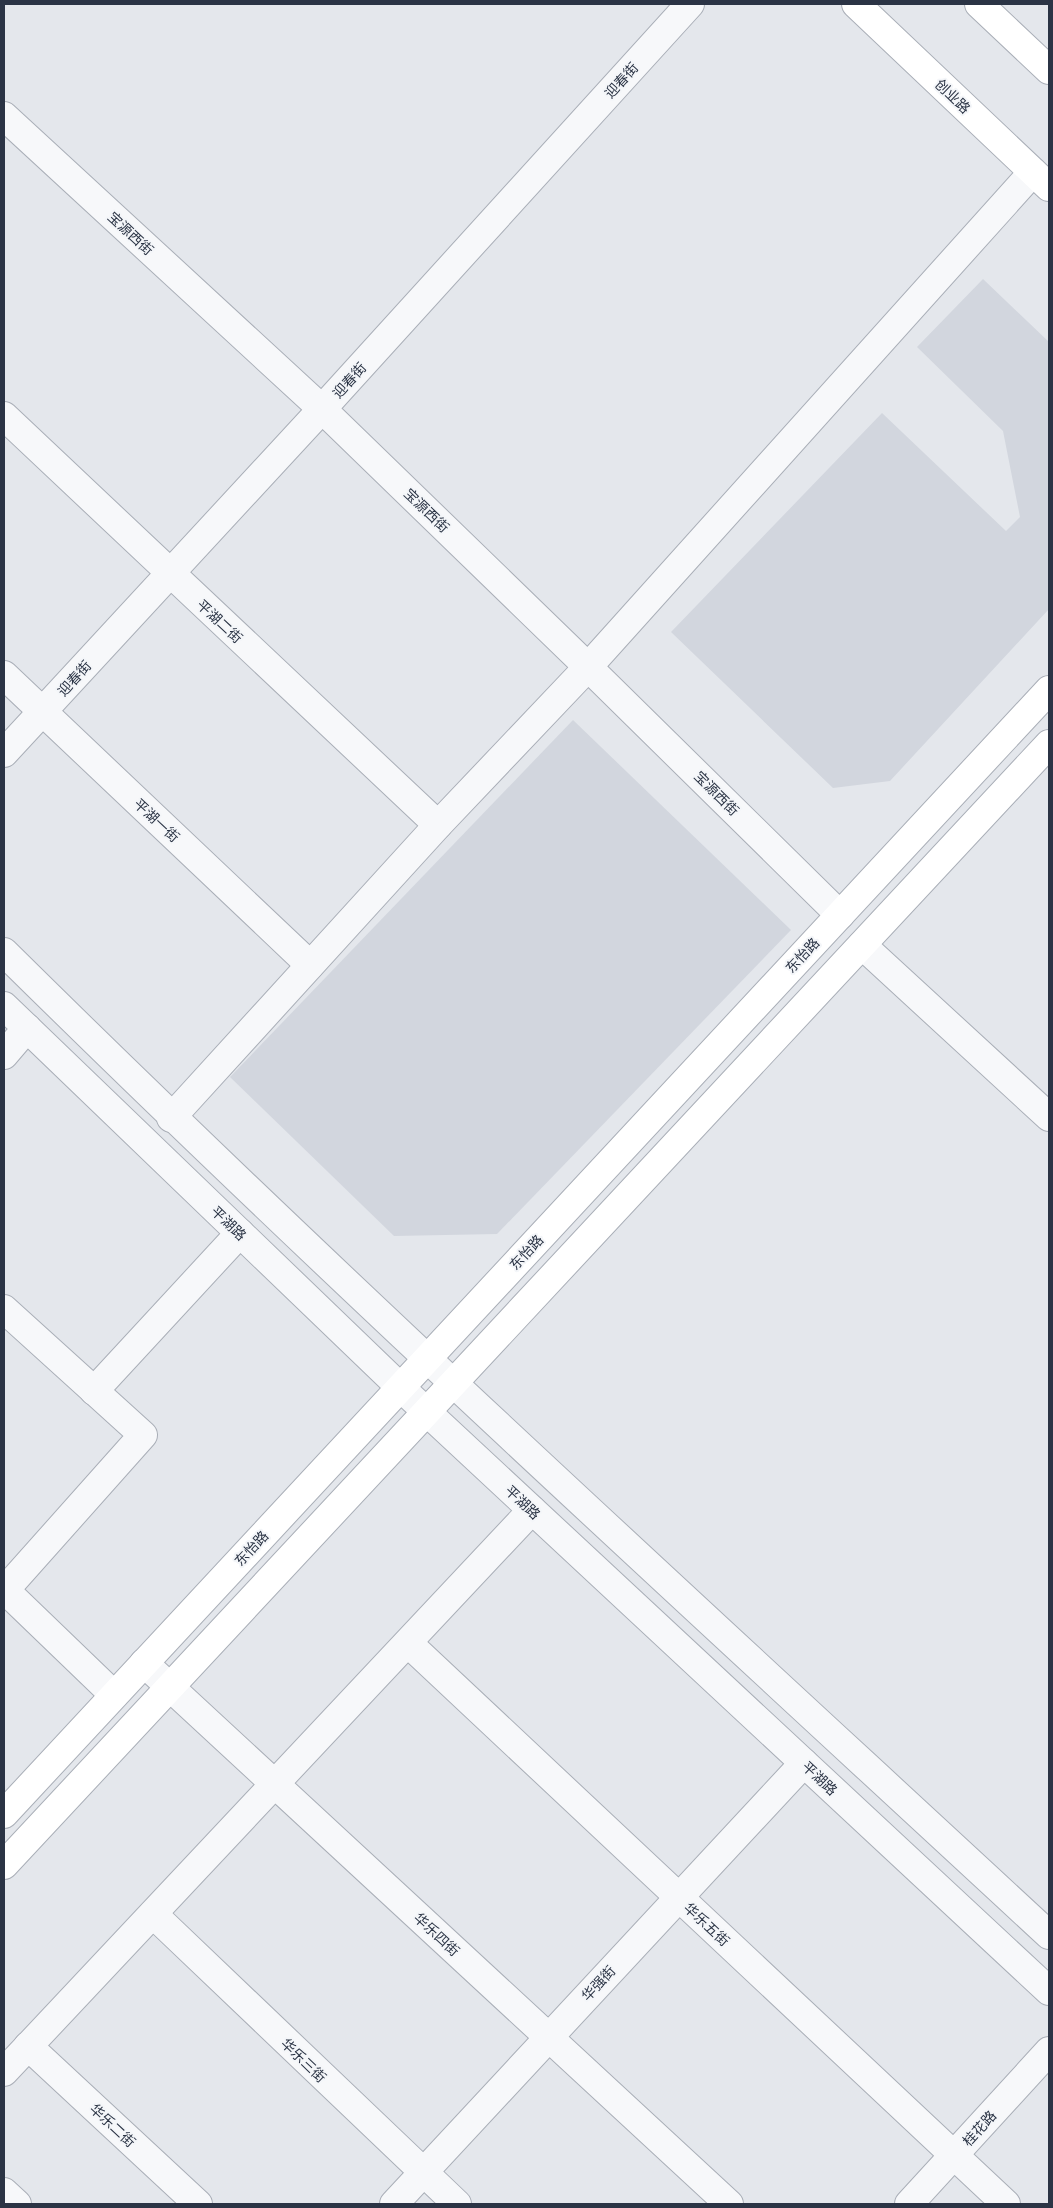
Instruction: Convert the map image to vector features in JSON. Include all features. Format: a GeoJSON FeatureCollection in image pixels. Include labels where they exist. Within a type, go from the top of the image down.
{"type":"FeatureCollection","features":[{"type":"Feature","properties":{"kind":"street","name":"迎春街"},"geometry":{"type":"LineString","coordinates":[[4,753],[322,409],[690,4]]}},
{"type":"Feature","properties":{"kind":"street","name":"创业路"},"geometry":{"type":"LineString","coordinates":[[856,4],[1041,180]]}},
{"type":"Feature","properties":{"kind":"street"},"geometry":{"type":"LineString","coordinates":[[979,4],[1049,70]]}},
{"type":"Feature","properties":{"kind":"street","name":"宝源西街"},"geometry":{"type":"LineString","coordinates":[[4,116],[322,409],[840,915]]}},
{"type":"Feature","properties":{"kind":"street"},"geometry":{"type":"LineString","coordinates":[[171,1118],[438,825],[588,667],[1041,180]]}},
{"type":"Feature","properties":{"kind":"street","name":"平湖二街"},"geometry":{"type":"LineString","coordinates":[[4,416],[438,825]]}},
{"type":"Feature","properties":{"kind":"street","name":"平湖一街"},"geometry":{"type":"LineString","coordinates":[[4,676],[310,965]]}},
{"type":"Feature","properties":{"kind":"street","name":"东怡路"},"geometry":{"type":"LineString","coordinates":[[4,1814],[1049,690]]}},
{"type":"Feature","properties":{"kind":"street"},"geometry":{"type":"LineString","coordinates":[[4,1865],[452,1382],[1049,744]]}},
{"type":"Feature","properties":{"kind":"street"},"geometry":{"type":"LineString","coordinates":[[862,944],[1049,1117]]}},
{"type":"Feature","properties":{"kind":"street"},"geometry":{"type":"LineString","coordinates":[[4,952],[171,1118],[426,1359],[1049,1935]]}},
{"type":"Feature","properties":{"kind":"street","name":"平湖路"},"geometry":{"type":"LineString","coordinates":[[4,1006],[400,1387],[1049,1991]]}},
{"type":"Feature","properties":{"kind":"street"},"geometry":{"type":"LineString","coordinates":[[4,1055],[27,1028]]}},
{"type":"Feature","properties":{"kind":"street"},"geometry":{"type":"LineString","coordinates":[[94,1391],[240,1234]]}},
{"type":"Feature","properties":{"kind":"street"},"geometry":{"type":"LineString","coordinates":[[4,1309],[143,1435],[4,1591],[114,1695]]}},
{"type":"Feature","properties":{"kind":"street"},"geometry":{"type":"LineString","coordinates":[[4,2072],[532,1510]]}},
{"type":"Feature","properties":{"kind":"street","name":"华乐五街"},"geometry":{"type":"LineString","coordinates":[[408,1643],[1006,2204]]}},
{"type":"Feature","properties":{"kind":"street","name":"华乐四街"},"geometry":{"type":"LineString","coordinates":[[144,1663],[729,2204]]}},
{"type":"Feature","properties":{"kind":"street","name":"华强街"},"geometry":{"type":"LineString","coordinates":[[394,2204],[804,1763]]}},
{"type":"Feature","properties":{"kind":"street","name":"华乐三街"},"geometry":{"type":"LineString","coordinates":[[153,1914],[422,2173],[457,2204]]}},
{"type":"Feature","properties":{"kind":"street","name":"华乐二街"},"geometry":{"type":"LineString","coordinates":[[28,2046],[198,2204]]}},
{"type":"Feature","properties":{"kind":"street","name":"桂花路"},"geometry":{"type":"LineString","coordinates":[[909,2204],[1049,2051]]}},
{"type":"Feature","properties":{"kind":"street"},"geometry":{"type":"LineString","coordinates":[[4,2192],[17,2204]]}},
{"type":"Feature","properties":{"kind":"shaded area"},"geometry":{"type":"Polygon","coordinates":[[[983,279],[1049,342],[1049,609],[890,781],[833,788],[671,632],[882,413],[1006,531],[1020,517],[1003,431],[917,347],[983,279]]]}},
{"type":"Feature","properties":{"kind":"shaded area"},"geometry":{"type":"Polygon","coordinates":[[[573,720],[791,930],[497,1234],[394,1236],[230,1077],[573,720]]]}}]}
